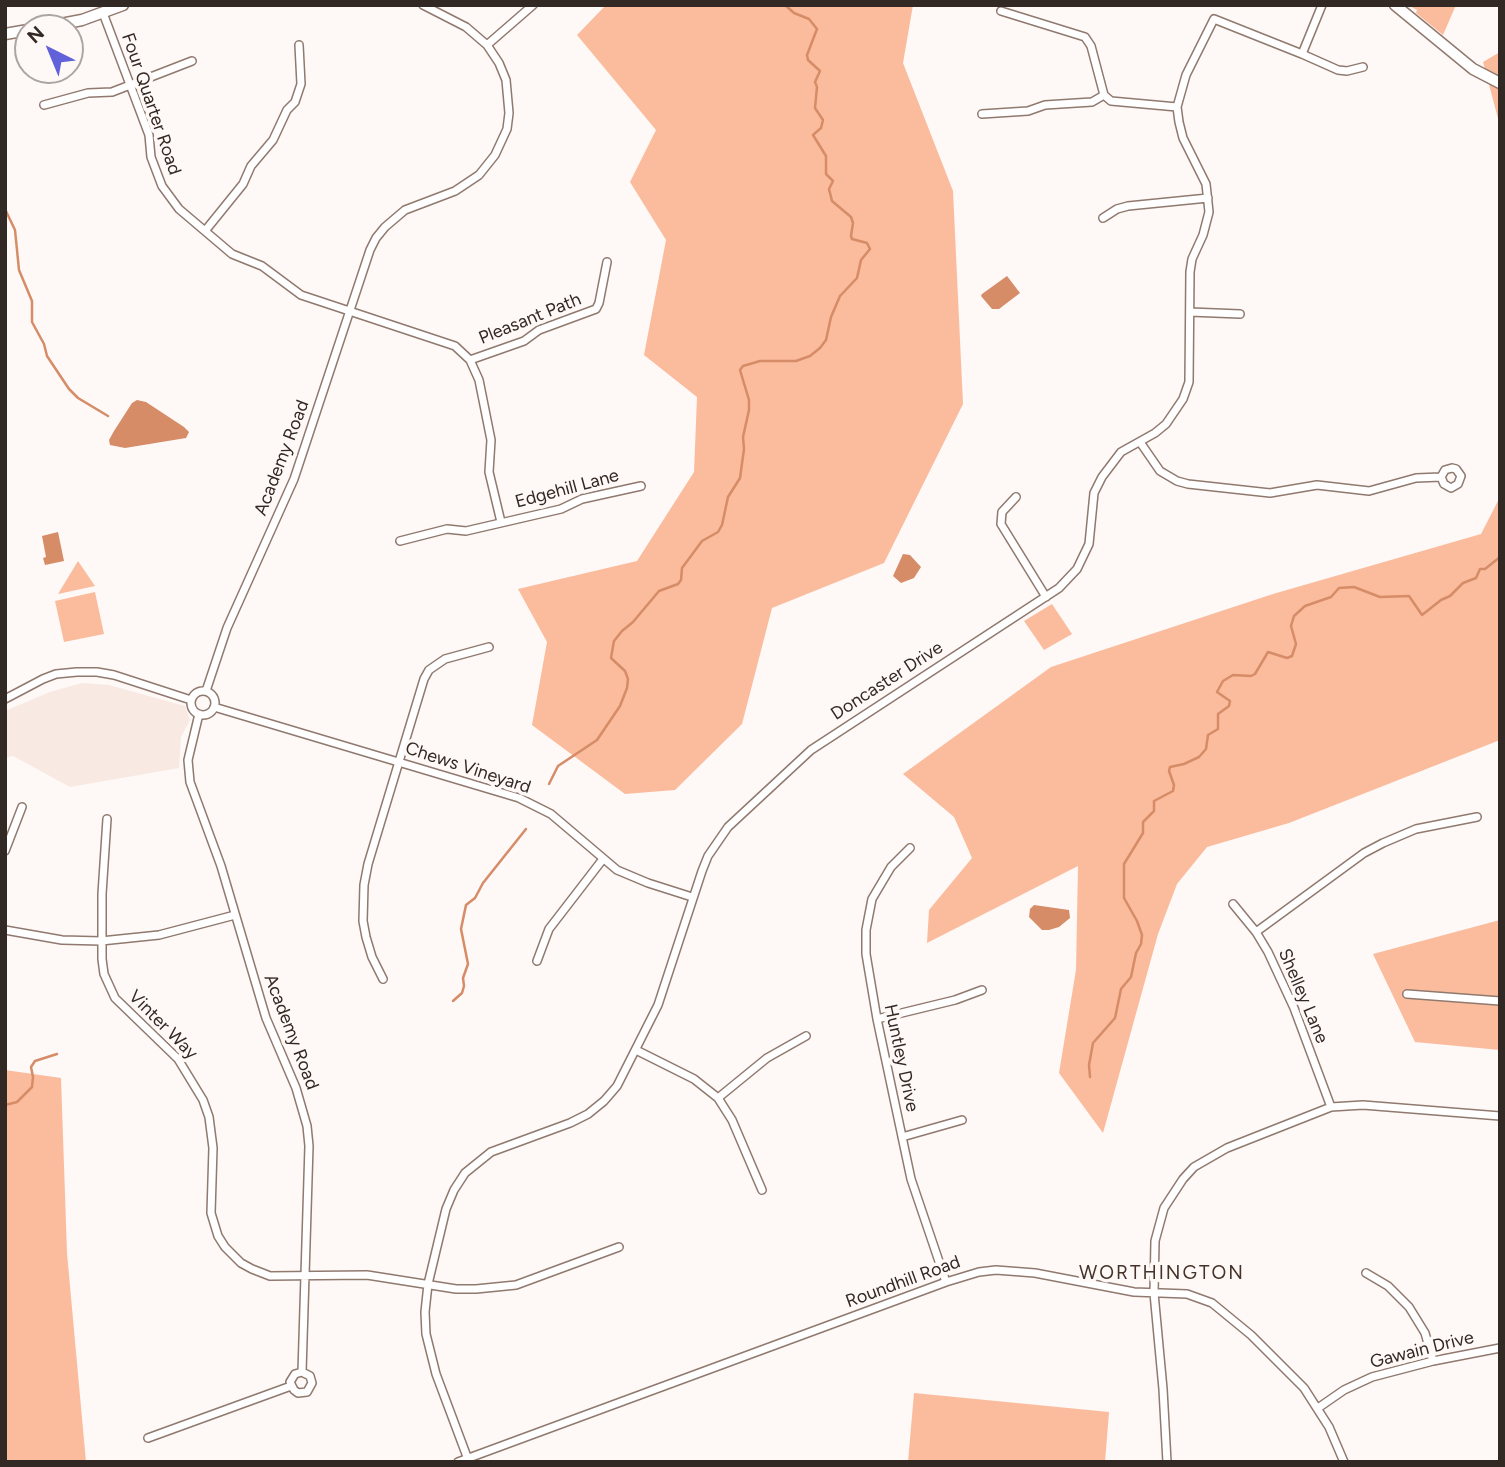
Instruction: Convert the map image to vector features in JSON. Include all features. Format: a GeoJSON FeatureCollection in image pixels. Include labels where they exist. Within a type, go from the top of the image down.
{"type":"FeatureCollection","features":[{"type":"Feature","properties":{"kind":"street"},"geometry":{"type":"LineString","coordinates":[[84,18],[123,5]]}},
{"type":"Feature","properties":{"kind":"street"},"geometry":{"type":"LineString","coordinates":[[423,5],[466,27],[487,45],[533,5]]}},
{"type":"Feature","properties":{"kind":"street"},"geometry":{"type":"LineString","coordinates":[[1322,5],[1302,54],[1338,70],[1363,67]]}},
{"type":"Feature","properties":{"kind":"street"},"geometry":{"type":"LineString","coordinates":[[1395,5],[1473,69],[1500,83]]}},
{"type":"Feature","properties":{"kind":"street"},"geometry":{"type":"LineString","coordinates":[[1001,11],[1085,37],[1091,46],[1104,95],[1117,102],[1177,107]]}},
{"type":"Feature","properties":{"kind":"street","name":"Four Quarter Road"},"geometry":{"type":"LineString","coordinates":[[103,13],[149,135],[151,157],[162,186],[179,209],[232,254],[262,266],[302,295],[455,346],[470,360]]}},
{"type":"Feature","properties":{"kind":"street","name":"Doncaster Drive"},"geometry":{"type":"LineString","coordinates":[[468,1460],[429,1352],[425,1311],[428,1284],[446,1209],[454,1190],[465,1173],[491,1152],[588,1114],[617,1086],[666,983],[692,897],[708,856],[728,827],[794,764],[826,740],[1069,580],[1085,556],[1094,493],[1102,477],[1121,452],[1166,424],[1183,399],[1189,382],[1190,272],[1207,222],[1208,198],[1200,170],[1183,138],[1177,107],[1186,75],[1214,19],[1302,54]]}},
{"type":"Feature","properties":{"kind":"street"},"geometry":{"type":"LineString","coordinates":[[205,231],[243,184],[251,166],[272,140],[287,110],[295,102],[301,84],[299,45]]}},
{"type":"Feature","properties":{"kind":"street","name":"Academy Road"},"geometry":{"type":"LineString","coordinates":[[206,691],[227,628],[294,479],[370,250],[385,227],[405,210],[468,183],[487,166],[498,149],[507,128],[509,97],[499,63],[487,45]]}},
{"type":"Feature","properties":{"kind":"street"},"geometry":{"type":"LineString","coordinates":[[44,105],[88,93],[112,92],[192,61]]}},
{"type":"Feature","properties":{"kind":"street"},"geometry":{"type":"LineString","coordinates":[[982,114],[1028,111],[1045,105],[1092,102],[1104,95]]}},
{"type":"Feature","properties":{"kind":"street"},"geometry":{"type":"LineString","coordinates":[[1103,218],[1128,206],[1208,198]]}},
{"type":"Feature","properties":{"kind":"street","name":"Pleasant Path"},"geometry":{"type":"LineString","coordinates":[[470,360],[524,341],[539,330],[596,309],[607,262]]}},
{"type":"Feature","properties":{"kind":"street"},"geometry":{"type":"LineString","coordinates":[[1190,312],[1240,314]]}},
{"type":"Feature","properties":{"kind":"street"},"geometry":{"type":"LineString","coordinates":[[470,360],[479,380],[491,440],[489,471],[501,522]]}},
{"type":"Feature","properties":{"kind":"street"},"geometry":{"type":"LineString","coordinates":[[1140,442],[1160,471],[1188,484],[1270,493],[1317,485],[1369,491],[1416,478],[1441,478]]}},
{"type":"Feature","properties":{"kind":"street","name":"Edgehill Lane"},"geometry":{"type":"LineString","coordinates":[[400,541],[447,529],[466,531],[561,509],[582,499],[641,486]]}},
{"type":"Feature","properties":{"kind":"street"},"geometry":{"type":"LineString","coordinates":[[1016,497],[1002,512],[1001,524],[1046,597]]}},
{"type":"Feature","properties":{"kind":"street"},"geometry":{"type":"LineString","coordinates":[[383,979],[366,937],[363,894],[368,864],[424,679],[429,670],[445,659],[489,647]]}},
{"type":"Feature","properties":{"kind":"street"},"geometry":{"type":"LineString","coordinates":[[5,699],[55,674],[77,672],[114,676],[191,699]]}},
{"type":"Feature","properties":{"kind":"street"},"geometry":{"type":"LineString","coordinates":[[198,691],[206,691],[214,699],[215,707],[210,713],[199,714],[191,707],[191,699],[198,691]]}},
{"type":"Feature","properties":{"kind":"street","name":"Chews Vineyard"},"geometry":{"type":"LineString","coordinates":[[215,707],[507,794],[536,806],[567,827],[603,859],[630,876],[692,897]]}},
{"type":"Feature","properties":{"kind":"street","name":"Academy Road"},"geometry":{"type":"LineString","coordinates":[[199,714],[190,747],[188,770],[221,866],[266,1018],[296,1088],[307,1126],[309,1146],[302,1372],[312,1379],[310,1390],[298,1393],[291,1386]]}},
{"type":"Feature","properties":{"kind":"street"},"geometry":{"type":"LineString","coordinates":[[5,851],[22,807]]}},
{"type":"Feature","properties":{"kind":"street"},"geometry":{"type":"LineString","coordinates":[[1256,932],[1382,843],[1416,829],[1477,817]]}},
{"type":"Feature","properties":{"kind":"street","name":"Vinter Way"},"geometry":{"type":"LineString","coordinates":[[107,819],[101,941],[104,974],[115,998],[178,1059],[196,1084],[210,1124],[213,1148],[211,1213],[218,1236],[241,1263],[261,1273],[287,1277],[367,1275],[466,1289],[516,1285],[619,1247]]}},
{"type":"Feature","properties":{"kind":"street","name":"Huntley Drive"},"geometry":{"type":"LineString","coordinates":[[910,848],[881,882],[868,914],[866,954],[877,1018],[919,1207],[946,1282]]}},
{"type":"Feature","properties":{"kind":"street"},"geometry":{"type":"LineString","coordinates":[[537,961],[549,929],[603,859]]}},
{"type":"Feature","properties":{"kind":"street","name":"Shelley Lane"},"geometry":{"type":"LineString","coordinates":[[1233,904],[1268,952],[1294,1008],[1331,1107]]}},
{"type":"Feature","properties":{"kind":"street"},"geometry":{"type":"LineString","coordinates":[[5,930],[52,939],[101,941],[159,935],[235,915]]}},
{"type":"Feature","properties":{"kind":"street"},"geometry":{"type":"LineString","coordinates":[[877,1018],[955,1000],[982,990]]}},
{"type":"Feature","properties":{"kind":"street"},"geometry":{"type":"LineString","coordinates":[[1407,994],[1500,1001]]}},
{"type":"Feature","properties":{"kind":"street"},"geometry":{"type":"LineString","coordinates":[[718,1098],[767,1058],[806,1036]]}},
{"type":"Feature","properties":{"kind":"street"},"geometry":{"type":"LineString","coordinates":[[636,1050],[694,1079],[718,1098],[732,1120],[762,1190]]}},
{"type":"Feature","properties":{"kind":"street"},"geometry":{"type":"LineString","coordinates":[[1167,1462],[1154,1293],[1155,1241],[1164,1208],[1194,1167],[1227,1148],[1331,1107],[1376,1106],[1500,1116]]}},
{"type":"Feature","properties":{"kind":"street"},"geometry":{"type":"LineString","coordinates":[[902,1137],[962,1120]]}},
{"type":"Feature","properties":{"kind":"street","name":"Roundhill Road"},"geometry":{"type":"LineString","coordinates":[[458,1462],[946,1282],[979,1272],[1014,1270],[1134,1292],[1200,1296],[1228,1314],[1304,1388],[1318,1408],[1344,1462]]}},
{"type":"Feature","properties":{"kind":"street"},"geometry":{"type":"LineString","coordinates":[[1366,1273],[1388,1286],[1414,1314],[1425,1333],[1433,1361]]}},
{"type":"Feature","properties":{"kind":"street","name":"Gawain Drive"},"geometry":{"type":"LineString","coordinates":[[1318,1408],[1343,1390],[1372,1377],[1433,1361],[1500,1348]]}},
{"type":"Feature","properties":{"kind":"street"},"geometry":{"type":"LineString","coordinates":[[148,1438],[291,1386],[292,1376],[302,1372]]}},
{"type":"Feature","properties":{"kind":"shaded area"},"geometry":{"type":"Polygon","coordinates":[[[606,5],[913,5],[903,63],[953,191],[963,404],[884,563],[772,608],[742,724],[675,790],[625,794],[532,725],[547,642],[518,589],[637,561],[694,472],[697,397],[644,355],[666,240],[630,182],[656,130],[577,35],[606,5]]]}},
{"type":"Feature","properties":{"kind":"shaded area"},"geometry":{"type":"Polygon","coordinates":[[[1408,5],[1456,5],[1443,35],[1408,5]]]}},
{"type":"Feature","properties":{"kind":"shaded area"},"geometry":{"type":"Polygon","coordinates":[[[1500,52],[1500,126],[1483,62],[1500,52]]]}},
{"type":"Feature","properties":{"kind":"shaded area"},"geometry":{"type":"Polygon","coordinates":[[[1007,276],[1020,293],[999,309],[992,309],[981,296],[1007,276]]]}},
{"type":"Feature","properties":{"kind":"shaded area"},"geometry":{"type":"Polygon","coordinates":[[[137,400],[146,402],[184,427],[189,432],[186,438],[125,448],[110,445],[109,440],[114,431],[132,403],[137,400]]]}},
{"type":"Feature","properties":{"kind":"shaded area"},"geometry":{"type":"Polygon","coordinates":[[[1500,497],[1500,740],[1289,823],[1207,847],[1177,884],[1158,934],[1103,1133],[1059,1073],[1076,970],[1078,866],[927,943],[929,910],[972,858],[954,817],[903,774],[1051,667],[1273,594],[1481,534],[1500,497]]]}},
{"type":"Feature","properties":{"kind":"shaded area"},"geometry":{"type":"Polygon","coordinates":[[[58,532],[64,561],[45,565],[42,536],[58,532]]]}},
{"type":"Feature","properties":{"kind":"shaded area"},"geometry":{"type":"Polygon","coordinates":[[[903,554],[910,555],[921,567],[914,578],[901,583],[893,576],[903,554]]]}},
{"type":"Feature","properties":{"kind":"shaded area"},"geometry":{"type":"Polygon","coordinates":[[[78,561],[95,586],[58,594],[78,561]]]}},
{"type":"Feature","properties":{"kind":"shaded area"},"geometry":{"type":"Polygon","coordinates":[[[95,592],[104,634],[64,642],[55,601],[95,592]]]}},
{"type":"Feature","properties":{"kind":"shaded area"},"geometry":{"type":"Polygon","coordinates":[[[1052,604],[1072,634],[1044,650],[1024,621],[1052,604]]]}},
{"type":"Feature","properties":{"kind":"shaded area"},"geometry":{"type":"Polygon","coordinates":[[[82,683],[109,685],[185,706],[190,720],[181,737],[179,768],[70,787],[13,756],[5,758],[5,711],[50,692],[82,683]]]}},
{"type":"Feature","properties":{"kind":"shaded area"},"geometry":{"type":"Polygon","coordinates":[[[1034,905],[1069,910],[1070,918],[1059,927],[1042,930],[1029,917],[1030,909],[1034,905]]]}},
{"type":"Feature","properties":{"kind":"shaded area"},"geometry":{"type":"Polygon","coordinates":[[[1500,920],[1500,1050],[1415,1042],[1373,954],[1500,920]]]}},
{"type":"Feature","properties":{"kind":"shaded area"},"geometry":{"type":"Polygon","coordinates":[[[5,1070],[61,1078],[67,1253],[86,1462],[5,1462],[5,1070]]]}},
{"type":"Feature","properties":{"kind":"shaded area"},"geometry":{"type":"Polygon","coordinates":[[[914,1393],[1109,1412],[1105,1462],[908,1462],[914,1393]]]}},
{"type":"Feature","properties":{"kind":"waterway"},"geometry":{"type":"LineString","coordinates":[[549,784],[558,766],[597,740],[620,706],[628,679],[625,671],[611,658],[614,641],[659,591],[678,584],[682,568],[702,541],[718,532],[722,525],[728,497],[740,478],[743,437],[749,410],[749,400],[740,370],[743,366],[760,361],[796,361],[810,356],[820,348],[826,340],[831,317],[840,296],[857,278],[861,260],[870,249],[867,243],[852,239],[851,217],[832,201],[829,189],[833,181],[826,174],[826,156],[813,135],[821,128],[823,120],[815,108],[815,82],[820,71],[808,60],[807,55],[817,29],[809,19],[794,13],[785,5]]}},
{"type":"Feature","properties":{"kind":"waterway"},"geometry":{"type":"LineString","coordinates":[[5,209],[15,230],[19,270],[32,301],[32,322],[47,356],[78,398],[108,416]]}},
{"type":"Feature","properties":{"kind":"waterway"},"geometry":{"type":"LineString","coordinates":[[1090,1077],[1093,1043],[1115,1018],[1121,989],[1131,977],[1136,953],[1141,944],[1142,935],[1137,921],[1124,898],[1124,864],[1143,833],[1143,822],[1154,811],[1154,801],[1173,791],[1170,767],[1199,757],[1206,749],[1208,735],[1218,729],[1218,714],[1229,706],[1230,701],[1217,692],[1223,681],[1233,675],[1255,674],[1268,652],[1287,658],[1292,656],[1296,644],[1291,626],[1294,616],[1305,606],[1331,597],[1339,588],[1354,587],[1380,597],[1409,596],[1422,615],[1450,596],[1463,583],[1476,578],[1480,569],[1485,569],[1500,557]]}},
{"type":"Feature","properties":{"kind":"waterway"},"geometry":{"type":"LineString","coordinates":[[453,1001],[462,993],[468,964],[461,929],[466,905],[475,898],[483,883],[526,829]]}},
{"type":"Feature","properties":{"kind":"waterway"},"geometry":{"type":"LineString","coordinates":[[5,1105],[17,1102],[32,1087],[31,1067],[35,1061],[57,1054]]}},
{"type":"Feature","properties":{"kind":"district","name":"WORTHINGTON"},"geometry":{"type":"Point","coordinates":[1162,1273]}}]}
